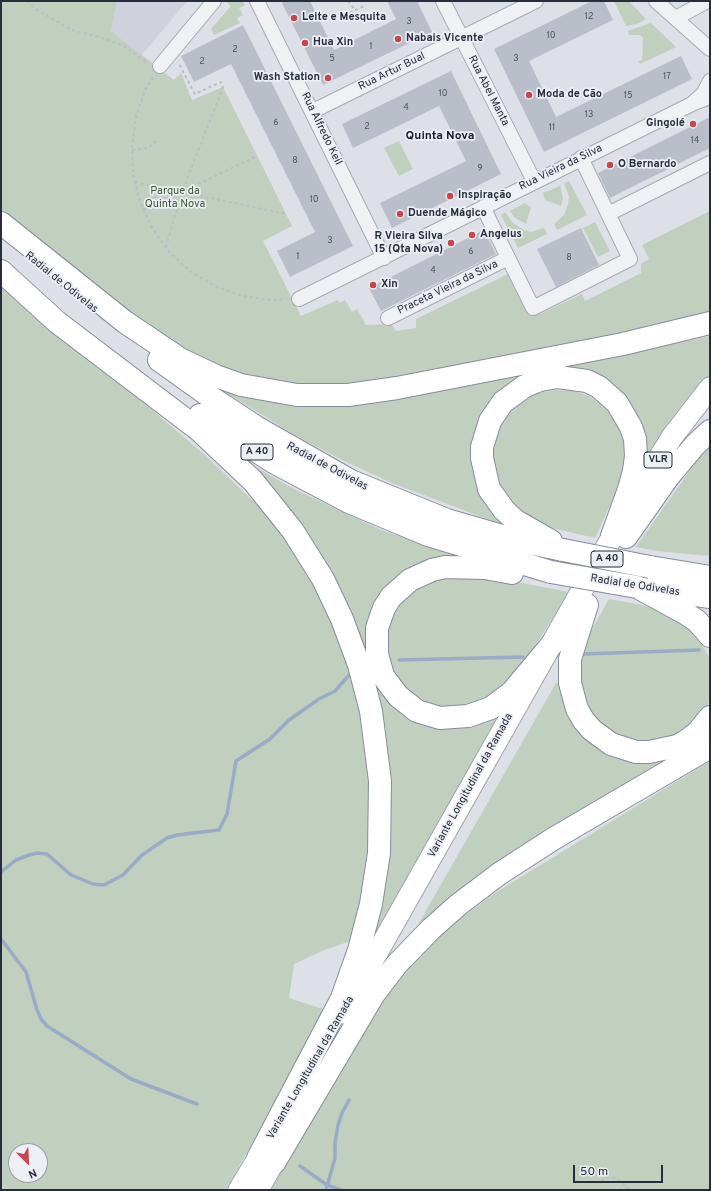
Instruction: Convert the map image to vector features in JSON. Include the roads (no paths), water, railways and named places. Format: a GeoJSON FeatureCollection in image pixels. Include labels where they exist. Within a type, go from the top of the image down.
{"type":"FeatureCollection","features":[{"type":"Feature","properties":{"kind":"highway"},"geometry":{"type":"LineString","coordinates":[[1,223],[125,322],[180,359],[216,376],[241,385],[297,395],[348,395],[404,387],[630,342],[710,323]]}},
{"type":"Feature","properties":{"kind":"highway","name":"Radial de Odivelas"},"geometry":{"type":"LineString","coordinates":[[1,235],[84,303],[172,369],[233,412],[303,455],[352,481],[423,512],[509,538],[650,567],[710,577]]}},
{"type":"Feature","properties":{"kind":"highway","name":"Radial de Odivelas"},"geometry":{"type":"LineString","coordinates":[[1,261],[143,374],[223,431],[275,464],[349,502],[402,525],[457,545],[551,572],[637,587],[710,597]]}},
{"type":"Feature","properties":{"kind":"highway"},"geometry":{"type":"LineString","coordinates":[[1,271],[57,322],[199,430],[257,485],[293,531],[323,579],[342,619],[359,665],[371,711],[380,780],[379,853],[371,904],[360,950],[342,998],[266,1160]]}},
{"type":"Feature","properties":{"kind":"highway"},"geometry":{"type":"LineString","coordinates":[[563,550],[516,521],[504,510],[490,490],[483,469],[482,447],[490,421],[496,411],[513,393],[540,380],[558,377],[572,378],[586,381],[599,387],[617,403],[632,427],[635,445],[634,471],[619,537]]}},
{"type":"Feature","properties":{"kind":"highway"},"geometry":{"type":"LineString","coordinates":[[619,537],[695,445],[710,432]]}},
{"type":"Feature","properties":{"kind":"highway"},"geometry":{"type":"LineString","coordinates":[[650,567],[686,564],[710,566]]}},
{"type":"Feature","properties":{"kind":"highway"},"geometry":{"type":"LineString","coordinates":[[551,572],[524,576],[485,568],[451,567],[432,570],[420,574],[400,588],[384,608],[377,628],[376,642],[381,671],[398,696],[417,711],[440,718],[455,718],[480,712],[502,701],[512,692],[553,643]]}},
{"type":"Feature","properties":{"kind":"highway"},"geometry":{"type":"LineString","coordinates":[[637,587],[697,621],[710,636]]}},
{"type":"Feature","properties":{"kind":"highway"},"geometry":{"type":"LineString","coordinates":[[587,605],[570,659],[570,683],[577,709],[584,721],[592,730],[612,744],[636,752],[649,752],[677,746],[686,741],[696,733],[710,717]]}},
{"type":"Feature","properties":{"kind":"highway"},"geometry":{"type":"LineString","coordinates":[[266,1160],[374,994],[397,964],[431,929],[458,905],[499,874],[553,839],[710,747]]}},
{"type":"Feature","properties":{"kind":"main road","name":"Variante Longitudinal da Ramada"},"geometry":{"type":"LineString","coordinates":[[240,1190],[266,1160],[377,972],[587,605],[619,537],[672,437],[710,388]]}},
{"type":"Feature","properties":{"kind":"main road","name":"Variante Longitudinal da Ramada"},"geometry":{"type":"LineString","coordinates":[[258,1190],[266,1160],[326,1044],[553,643],[619,537],[647,498],[678,448],[710,405]]}},
{"type":"Feature","properties":{"kind":"street"},"geometry":{"type":"LineString","coordinates":[[158,68],[214,1]]}},
{"type":"Feature","properties":{"kind":"street","name":"Rua Alfredo Keil"},"geometry":{"type":"LineString","coordinates":[[257,1],[313,111],[384,258]]}},
{"type":"Feature","properties":{"kind":"street","name":"Rua Abel Manta"},"geometry":{"type":"LineString","coordinates":[[443,1],[534,181]]}},
{"type":"Feature","properties":{"kind":"street","name":"Rua Artur Bual"},"geometry":{"type":"LineString","coordinates":[[313,111],[536,1]]}},
{"type":"Feature","properties":{"kind":"street"},"geometry":{"type":"LineString","coordinates":[[656,1],[710,49]]}},
{"type":"Feature","properties":{"kind":"street"},"geometry":{"type":"LineString","coordinates":[[676,18],[707,1]]}},
{"type":"Feature","properties":{"kind":"street","name":"Rua Vieira da Silva"},"geometry":{"type":"LineString","coordinates":[[694,103],[703,94],[710,81]]}},
{"type":"Feature","properties":{"kind":"street","name":"Rua Vieira da Silva"},"geometry":{"type":"LineString","coordinates":[[299,299],[384,258],[534,181],[694,103],[710,97]]}},
{"type":"Feature","properties":{"kind":"street","name":"Praceta Vieira da Silva"},"geometry":{"type":"LineString","coordinates":[[483,207],[533,308],[630,260],[581,158]]}},
{"type":"Feature","properties":{"kind":"street"},"geometry":{"type":"LineString","coordinates":[[608,214],[710,163]]}},
{"type":"Feature","properties":{"kind":"street","name":"Praceta Vieira da Silva"},"geometry":{"type":"LineString","coordinates":[[388,318],[508,258]]}},
{"type":"Feature","properties":{"kind":"waterway"},"geometry":{"type":"LineString","coordinates":[[584,654],[699,650]]}},
{"type":"Feature","properties":{"kind":"waterway"},"geometry":{"type":"LineString","coordinates":[[399,660],[523,657]]}},
{"type":"Feature","properties":{"kind":"waterway"},"geometry":{"type":"LineString","coordinates":[[1,872],[16,860],[37,853],[47,854],[71,875],[93,884],[104,885],[123,875],[142,855],[167,838],[177,835],[219,830],[227,814],[236,761],[270,739],[289,720],[319,699],[335,691],[350,674]]}},
{"type":"Feature","properties":{"kind":"waterway"},"geometry":{"type":"LineString","coordinates":[[1,939],[26,972],[37,1010],[41,1019],[47,1026],[131,1079],[197,1104]]}},
{"type":"Feature","properties":{"kind":"waterway"},"geometry":{"type":"LineString","coordinates":[[326,1190],[335,1158],[335,1143],[338,1125],[349,1100]]}},
{"type":"Feature","properties":{"kind":"waterway"},"geometry":{"type":"LineString","coordinates":[[300,1166],[327,1185],[341,1190]]}},
{"type":"Feature","properties":{"kind":"place","name":"Leite e Mesquita"},"geometry":{"type":"Point","coordinates":[294,18]}},
{"type":"Feature","properties":{"kind":"place","name":"Nabais Vicente"},"geometry":{"type":"Point","coordinates":[398,39]}},
{"type":"Feature","properties":{"kind":"place","name":"Hua Xin"},"geometry":{"type":"Point","coordinates":[305,43]}},
{"type":"Feature","properties":{"kind":"place","name":"Wash Station"},"geometry":{"type":"Point","coordinates":[328,78]}},
{"type":"Feature","properties":{"kind":"place","name":"Moda de Cão"},"geometry":{"type":"Point","coordinates":[529,95]}},
{"type":"Feature","properties":{"kind":"place","name":"Gingolé"},"geometry":{"type":"Point","coordinates":[693,124]}},
{"type":"Feature","properties":{"kind":"place","name":"O Bernardo"},"geometry":{"type":"Point","coordinates":[610,165]}},
{"type":"Feature","properties":{"kind":"place","name":"Inspiração"},"geometry":{"type":"Point","coordinates":[450,196]}},
{"type":"Feature","properties":{"kind":"place","name":"Duende Mágico"},"geometry":{"type":"Point","coordinates":[400,214]}},
{"type":"Feature","properties":{"kind":"place","name":"Angelus"},"geometry":{"type":"Point","coordinates":[472,235]}},
{"type":"Feature","properties":{"kind":"place","name":"R Vieira Silva 15 (Qta Nova)"},"geometry":{"type":"Point","coordinates":[451,243]}},
{"type":"Feature","properties":{"kind":"place","name":"Xin"},"geometry":{"type":"Point","coordinates":[373,285]}},
{"type":"Feature","properties":{"kind":"district","name":"Quinta Nova"},"geometry":{"type":"Point","coordinates":[440,137]}},
{"type":"Feature","properties":{"kind":"park label","name":"Parque da Quinta Nova"},"geometry":{"type":"Point","coordinates":[175,198]}}]}
